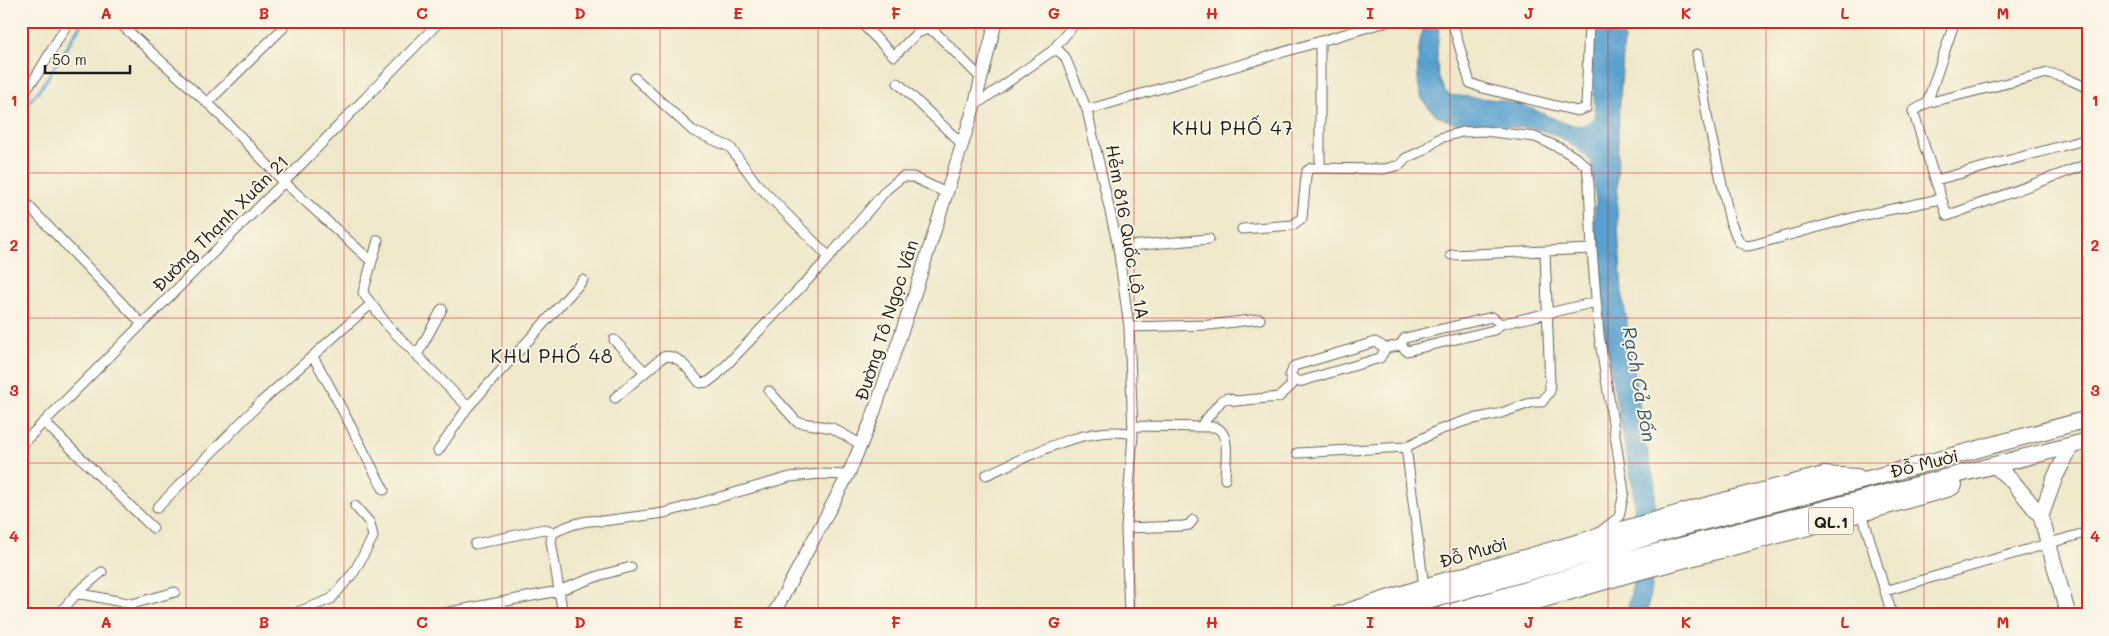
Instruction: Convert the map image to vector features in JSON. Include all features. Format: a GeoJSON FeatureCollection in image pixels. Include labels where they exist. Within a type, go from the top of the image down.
{"type":"FeatureCollection","features":[{"type":"Feature","properties":{"kind":"highway","name":"Đỗ Mười"},"geometry":{"type":"LineString","coordinates":[[1380,615],[1678,521],[1872,478],[2088,419]]}},
{"type":"Feature","properties":{"kind":"highway","name":"QL.1"},"geometry":{"type":"LineString","coordinates":[[1994,465],[2088,441]]}},
{"type":"Feature","properties":{"kind":"highway","name":"Đỗ Mười"},"geometry":{"type":"LineString","coordinates":[[1684,552],[1878,502],[1950,488],[1971,471],[1994,465]]}},
{"type":"Feature","properties":{"kind":"highway"},"geometry":{"type":"LineString","coordinates":[[1872,478],[1878,502]]}},
{"type":"Feature","properties":{"kind":"highway","name":"Đỗ Mười"},"geometry":{"type":"LineString","coordinates":[[1684,552],[1862,513],[1878,502]]}},
{"type":"Feature","properties":{"kind":"highway","name":"Đỗ Mười"},"geometry":{"type":"LineString","coordinates":[[1336,615],[1424,587],[1594,539],[1623,537]]}},
{"type":"Feature","properties":{"kind":"highway","name":"QL.1"},"geometry":{"type":"LineString","coordinates":[[1442,615],[1684,552]]}},
{"type":"Feature","properties":{"kind":"highway","name":"QL.1"},"geometry":{"type":"LineString","coordinates":[[1490,615],[1627,567]]}},
{"type":"Feature","properties":{"kind":"main road"},"geometry":{"type":"LineString","coordinates":[[2041,516],[2054,477],[2071,446]]}},
{"type":"Feature","properties":{"kind":"main road"},"geometry":{"type":"LineString","coordinates":[[1994,465],[2013,482],[2041,516],[2068,615]]}},
{"type":"Feature","properties":{"kind":"street"},"geometry":{"type":"LineString","coordinates":[[21,95],[35,78],[69,21]]}},
{"type":"Feature","properties":{"kind":"street"},"geometry":{"type":"LineString","coordinates":[[117,21],[207,103],[284,182],[371,261]]}},
{"type":"Feature","properties":{"kind":"street","name":"Đường Thạnh Xuân 21"},"geometry":{"type":"LineString","coordinates":[[21,445],[284,182],[440,21]]}},
{"type":"Feature","properties":{"kind":"street","name":"Đường Tô Ngọc Vân"},"geometry":{"type":"LineString","coordinates":[[773,615],[848,475],[862,445],[914,296],[961,142],[974,106],[996,21]]}},
{"type":"Feature","properties":{"kind":"street"},"geometry":{"type":"LineString","coordinates":[[974,106],[1052,51],[1077,21]]}},
{"type":"Feature","properties":{"kind":"street"},"geometry":{"type":"LineString","coordinates":[[1087,110],[1389,21]]}},
{"type":"Feature","properties":{"kind":"street"},"geometry":{"type":"LineString","coordinates":[[1452,21],[1458,48],[1470,82],[1483,88],[1577,111],[1586,108],[1589,21]]}},
{"type":"Feature","properties":{"kind":"street"},"geometry":{"type":"LineString","coordinates":[[1927,103],[1956,21]]}},
{"type":"Feature","properties":{"kind":"street"},"geometry":{"type":"LineString","coordinates":[[207,103],[283,28]]}},
{"type":"Feature","properties":{"kind":"street"},"geometry":{"type":"LineString","coordinates":[[866,28],[894,56],[917,33],[928,29],[935,32],[981,78]]}},
{"type":"Feature","properties":{"kind":"street"},"geometry":{"type":"LineString","coordinates":[[1320,42],[1320,168]]}},
{"type":"Feature","properties":{"kind":"street","name":"Hẻm 816 Quốc Lộ 1A"},"geometry":{"type":"LineString","coordinates":[[1052,51],[1060,51],[1066,57],[1087,110],[1118,247],[1129,327],[1133,430],[1126,528],[1129,615]]}},
{"type":"Feature","properties":{"kind":"street"},"geometry":{"type":"LineString","coordinates":[[1696,54],[1708,121],[1730,221],[1739,242],[1746,246],[1753,245],[1855,217],[1940,199]]}},
{"type":"Feature","properties":{"kind":"street"},"geometry":{"type":"LineString","coordinates":[[2088,88],[2061,76],[2048,73],[1927,103],[1913,111],[1947,216],[2088,164]]}},
{"type":"Feature","properties":{"kind":"street"},"geometry":{"type":"LineString","coordinates":[[634,78],[693,131],[730,147],[756,182],[829,258]]}},
{"type":"Feature","properties":{"kind":"street"},"geometry":{"type":"LineString","coordinates":[[898,83],[961,142]]}},
{"type":"Feature","properties":{"kind":"street"},"geometry":{"type":"LineString","coordinates":[[1242,229],[1293,225],[1302,218],[1307,170],[1311,168],[1384,169],[1400,165],[1406,158],[1422,151],[1440,138],[1462,132],[1484,131],[1535,137],[1560,148],[1578,159],[1586,168],[1589,184],[1596,302],[1604,368],[1624,492],[1619,517],[1594,539]]}},
{"type":"Feature","properties":{"kind":"street"},"geometry":{"type":"LineString","coordinates":[[1936,180],[2088,139]]}},
{"type":"Feature","properties":{"kind":"street"},"geometry":{"type":"LineString","coordinates":[[615,398],[663,357],[668,355],[676,357],[700,383],[708,382],[716,376],[829,258],[887,189],[902,176],[913,177],[946,193]]}},
{"type":"Feature","properties":{"kind":"street"},"geometry":{"type":"LineString","coordinates":[[21,198],[142,324]]}},
{"type":"Feature","properties":{"kind":"street"},"geometry":{"type":"LineString","coordinates":[[1118,247],[1209,239]]}},
{"type":"Feature","properties":{"kind":"street"},"geometry":{"type":"LineString","coordinates":[[378,240],[363,293],[389,327],[468,407]]}},
{"type":"Feature","properties":{"kind":"street"},"geometry":{"type":"LineString","coordinates":[[1451,255],[1592,248]]}},
{"type":"Feature","properties":{"kind":"street"},"geometry":{"type":"LineString","coordinates":[[1297,453],[1406,447],[1439,430],[1468,420],[1498,414],[1533,402],[1542,402],[1550,391],[1549,312],[1545,251]]}},
{"type":"Feature","properties":{"kind":"street"},"geometry":{"type":"LineString","coordinates":[[438,451],[468,407],[582,280]]}},
{"type":"Feature","properties":{"kind":"street"},"geometry":{"type":"LineString","coordinates":[[1200,427],[1222,400],[1228,398],[1236,400],[1279,397],[1292,385],[1290,376],[1294,366],[1375,342],[1386,348],[1400,345],[1405,338],[1492,318],[1501,324],[1596,302]]}},
{"type":"Feature","properties":{"kind":"street"},"geometry":{"type":"LineString","coordinates":[[157,508],[262,401],[371,304]]}},
{"type":"Feature","properties":{"kind":"street"},"geometry":{"type":"LineString","coordinates":[[417,355],[442,309]]}},
{"type":"Feature","properties":{"kind":"street"},"geometry":{"type":"LineString","coordinates":[[1129,327],[1209,325],[1260,319]]}},
{"type":"Feature","properties":{"kind":"street"},"geometry":{"type":"LineString","coordinates":[[614,340],[645,372]]}},
{"type":"Feature","properties":{"kind":"street"},"geometry":{"type":"LineString","coordinates":[[1290,376],[1299,382],[1380,358],[1386,348]]}},
{"type":"Feature","properties":{"kind":"street"},"geometry":{"type":"LineString","coordinates":[[313,357],[333,391],[339,407],[384,490]]}},
{"type":"Feature","properties":{"kind":"street"},"geometry":{"type":"LineString","coordinates":[[769,391],[796,422],[832,428],[862,445]]}},
{"type":"Feature","properties":{"kind":"street"},"geometry":{"type":"LineString","coordinates":[[44,422],[153,528]]}},
{"type":"Feature","properties":{"kind":"street"},"geometry":{"type":"LineString","coordinates":[[986,475],[1066,440],[1119,431],[1215,427],[1222,429],[1225,436],[1224,479]]}},
{"type":"Feature","properties":{"kind":"street"},"geometry":{"type":"LineString","coordinates":[[1406,447],[1424,587]]}},
{"type":"Feature","properties":{"kind":"street"},"geometry":{"type":"LineString","coordinates":[[563,615],[551,541],[553,533],[565,527],[596,520],[603,521],[664,513],[790,478],[820,474],[848,475]]}},
{"type":"Feature","properties":{"kind":"street"},"geometry":{"type":"LineString","coordinates":[[290,615],[331,599],[354,572],[373,537],[370,523],[355,506]]}},
{"type":"Feature","properties":{"kind":"street"},"geometry":{"type":"LineString","coordinates":[[1862,513],[1892,615]]}},
{"type":"Feature","properties":{"kind":"street"},"geometry":{"type":"LineString","coordinates":[[1126,528],[1183,526],[1189,525],[1193,520]]}},
{"type":"Feature","properties":{"kind":"street"},"geometry":{"type":"LineString","coordinates":[[475,544],[544,529],[553,533]]}},
{"type":"Feature","properties":{"kind":"street"},"geometry":{"type":"LineString","coordinates":[[1885,590],[2088,532]]}},
{"type":"Feature","properties":{"kind":"street"},"geometry":{"type":"LineString","coordinates":[[439,614],[558,591],[601,575],[632,568]]}},
{"type":"Feature","properties":{"kind":"street"},"geometry":{"type":"LineString","coordinates":[[58,615],[77,593],[102,572]]}},
{"type":"Feature","properties":{"kind":"street"},"geometry":{"type":"LineString","coordinates":[[77,593],[132,604],[175,592]]}},
{"type":"Feature","properties":{"kind":"water"},"geometry":{"type":"Polygon","coordinates":[[[1423,21],[1440,21],[1437,50],[1438,70],[1443,88],[1449,95],[1500,100],[1528,107],[1564,123],[1579,126],[1587,124],[1594,119],[1596,114],[1590,21],[1625,21],[1618,134],[1617,209],[1622,291],[1644,436],[1655,485],[1655,561],[1648,608],[1649,615],[1626,615],[1635,575],[1634,492],[1598,293],[1593,231],[1596,201],[1591,161],[1568,142],[1548,132],[1526,128],[1460,124],[1445,120],[1433,112],[1423,100],[1418,83],[1418,61],[1423,21]]]}},
{"type":"Feature","properties":{"kind":"waterway"},"geometry":{"type":"LineString","coordinates":[[21,111],[41,88],[83,21]]}},
{"type":"Feature","properties":{"kind":"district","name":"KHU PHỐ 47"},"geometry":{"type":"Point","coordinates":[1233,127]}},
{"type":"Feature","properties":{"kind":"district","name":"KHU PHỐ 48"},"geometry":{"type":"Point","coordinates":[552,355]}},
{"type":"Feature","properties":{"kind":"water label","name":"Rạch Cả Bốn"},"geometry":{"type":"Point","coordinates":[1640,384]}}]}
